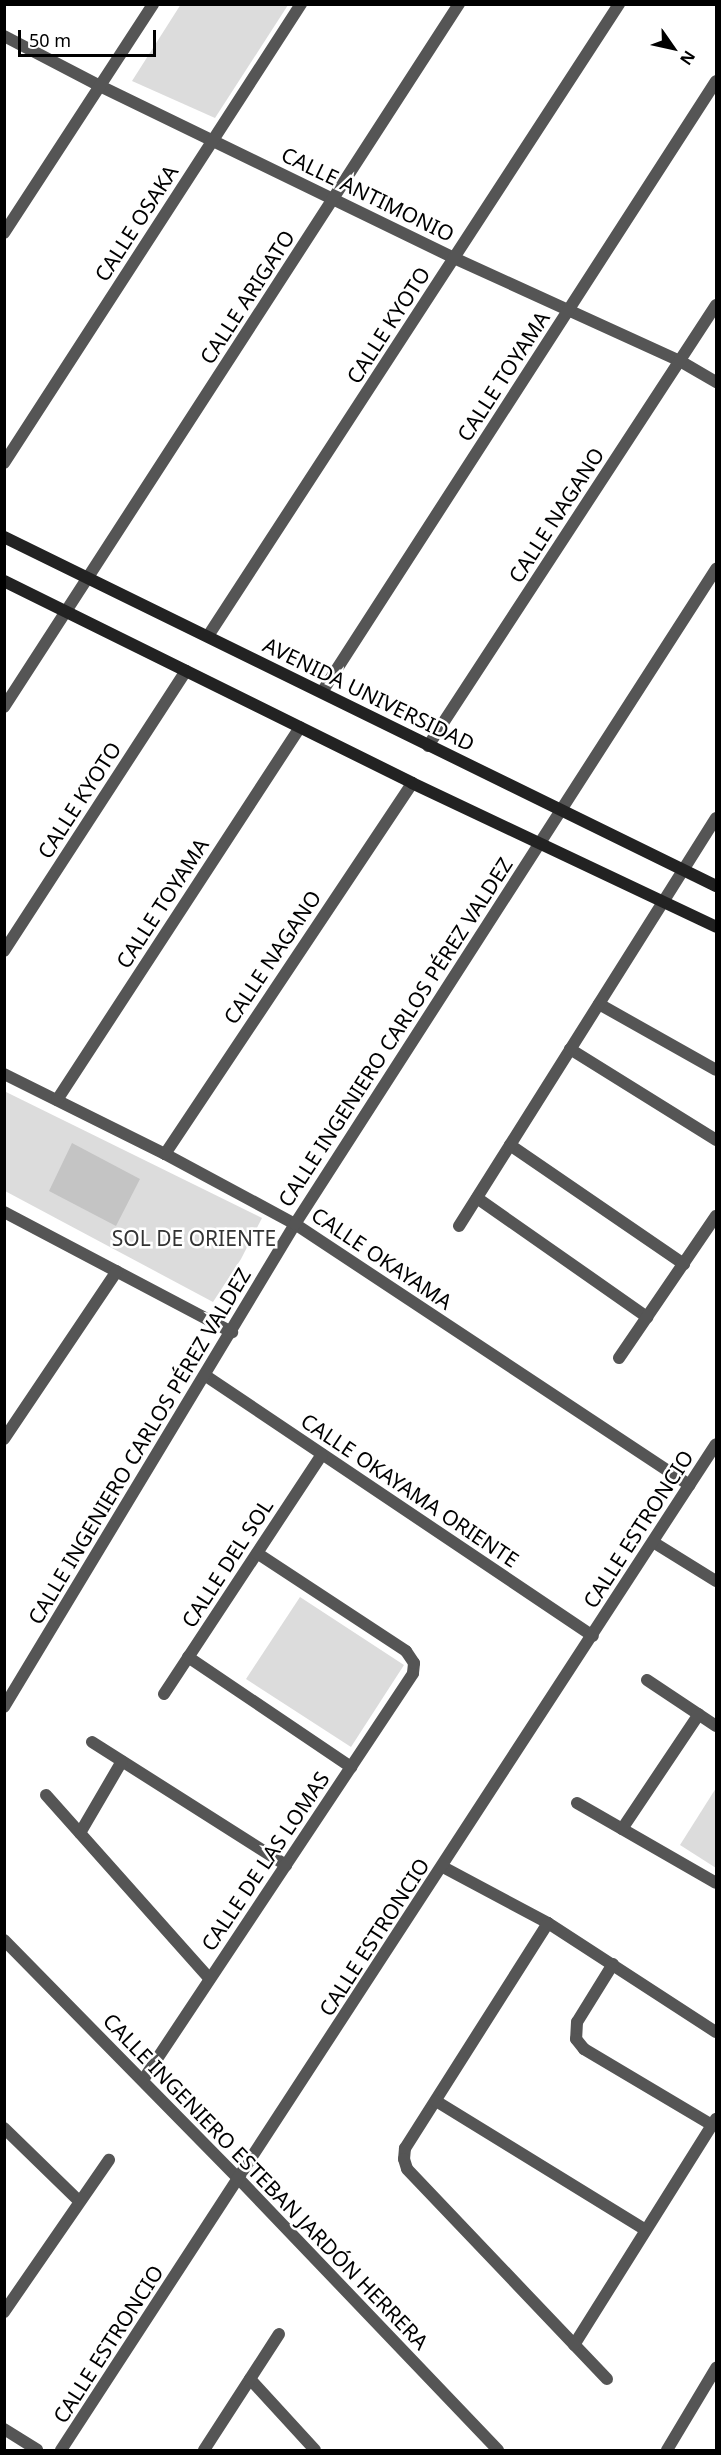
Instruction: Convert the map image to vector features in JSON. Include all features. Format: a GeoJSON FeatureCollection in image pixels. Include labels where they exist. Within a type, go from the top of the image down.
{"type":"FeatureCollection","features":[{"type":"Feature","properties":{"kind":"main road","name":"AVENIDA UNIVERSIDAD"},"geometry":{"type":"LineString","coordinates":[[4,537],[717,886]]}},
{"type":"Feature","properties":{"kind":"main road"},"geometry":{"type":"LineString","coordinates":[[4,581],[412,783],[717,927]]}},
{"type":"Feature","properties":{"kind":"street"},"geometry":{"type":"LineString","coordinates":[[4,233],[153,4]]}},
{"type":"Feature","properties":{"kind":"street","name":"CALLE OSAKA"},"geometry":{"type":"LineString","coordinates":[[4,463],[301,4]]}},
{"type":"Feature","properties":{"kind":"street","name":"CALLE ARIGATO"},"geometry":{"type":"LineString","coordinates":[[4,707],[459,4]]}},
{"type":"Feature","properties":{"kind":"street","name":"CALLE KYOTO"},"geometry":{"type":"LineString","coordinates":[[208,636],[619,4]]}},
{"type":"Feature","properties":{"kind":"street","name":"CALLE ANTIMONIO"},"geometry":{"type":"LineString","coordinates":[[4,36],[100,86],[214,139],[454,258],[680,361],[717,382]]}},
{"type":"Feature","properties":{"kind":"street","name":"CALLE TOYAMA"},"geometry":{"type":"LineString","coordinates":[[322,692],[717,81]]}},
{"type":"Feature","properties":{"kind":"street","name":"CALLE NAGANO"},"geometry":{"type":"LineString","coordinates":[[429,746],[717,305]]}},
{"type":"Feature","properties":{"kind":"street","name":"CALLE INGENIERO CARLOS PÉREZ VALDEZ"},"geometry":{"type":"LineString","coordinates":[[4,1707],[206,1377],[295,1224],[538,844],[717,570]]}},
{"type":"Feature","properties":{"kind":"street","name":"CALLE KYOTO"},"geometry":{"type":"LineString","coordinates":[[4,951],[186,670]]}},
{"type":"Feature","properties":{"kind":"street","name":"CALLE TOYAMA"},"geometry":{"type":"LineString","coordinates":[[57,1100],[300,727]]}},
{"type":"Feature","properties":{"kind":"street","name":"CALLE NAGANO"},"geometry":{"type":"LineString","coordinates":[[165,1154],[412,783]]}},
{"type":"Feature","properties":{"kind":"street"},"geometry":{"type":"LineString","coordinates":[[459,1226],[717,818]]}},
{"type":"Feature","properties":{"kind":"street"},"geometry":{"type":"LineString","coordinates":[[599,1004],[717,1070]]}},
{"type":"Feature","properties":{"kind":"street"},"geometry":{"type":"LineString","coordinates":[[570,1049],[717,1140]]}},
{"type":"Feature","properties":{"kind":"street","name":"CALLE OKAYAMA"},"geometry":{"type":"LineString","coordinates":[[4,1074],[165,1154],[295,1224],[689,1485]]}},
{"type":"Feature","properties":{"kind":"street"},"geometry":{"type":"LineString","coordinates":[[510,1145],[684,1264]]}},
{"type":"Feature","properties":{"kind":"street"},"geometry":{"type":"LineString","coordinates":[[477,1198],[647,1317]]}},
{"type":"Feature","properties":{"kind":"street"},"geometry":{"type":"LineString","coordinates":[[4,1212],[231,1332]]}},
{"type":"Feature","properties":{"kind":"street"},"geometry":{"type":"LineString","coordinates":[[619,1358],[717,1216]]}},
{"type":"Feature","properties":{"kind":"street"},"geometry":{"type":"LineString","coordinates":[[4,1439],[117,1271]]}},
{"type":"Feature","properties":{"kind":"street","name":"CALLE OKAYAMA ORIENTE"},"geometry":{"type":"LineString","coordinates":[[206,1377],[593,1636]]}},
{"type":"Feature","properties":{"kind":"street","name":"CALLE ESTRONCIO"},"geometry":{"type":"LineString","coordinates":[[61,2451],[717,1444]]}},
{"type":"Feature","properties":{"kind":"street","name":"CALLE DEL SOL"},"geometry":{"type":"LineString","coordinates":[[164,1694],[322,1454]]}},
{"type":"Feature","properties":{"kind":"street"},"geometry":{"type":"LineString","coordinates":[[653,1542],[717,1581]]}},
{"type":"Feature","properties":{"kind":"street","name":"CALLE DE LAS LOMAS"},"geometry":{"type":"LineString","coordinates":[[143,2080],[413,1673],[414,1662],[406,1651],[257,1553]]}},
{"type":"Feature","properties":{"kind":"street"},"geometry":{"type":"LineString","coordinates":[[188,1657],[351,1767]]}},
{"type":"Feature","properties":{"kind":"street"},"geometry":{"type":"LineString","coordinates":[[647,1680],[717,1725]]}},
{"type":"Feature","properties":{"kind":"street"},"geometry":{"type":"LineString","coordinates":[[622,1829],[699,1714]]}},
{"type":"Feature","properties":{"kind":"street"},"geometry":{"type":"LineString","coordinates":[[92,1742],[286,1865]]}},
{"type":"Feature","properties":{"kind":"street"},"geometry":{"type":"LineString","coordinates":[[80,1833],[123,1761]]}},
{"type":"Feature","properties":{"kind":"street"},"geometry":{"type":"LineString","coordinates":[[46,1796],[210,1979]]}},
{"type":"Feature","properties":{"kind":"street"},"geometry":{"type":"LineString","coordinates":[[577,1803],[717,1883]]}},
{"type":"Feature","properties":{"kind":"street"},"geometry":{"type":"LineString","coordinates":[[443,1867],[548,1923],[717,2032]]}},
{"type":"Feature","properties":{"kind":"street"},"geometry":{"type":"LineString","coordinates":[[548,1923],[405,2148],[406,2169],[607,2379]]}},
{"type":"Feature","properties":{"kind":"street","name":"CALLE INGENIERO ESTEBAN JARDÓN HERRERA"},"geometry":{"type":"LineString","coordinates":[[4,1940],[239,2179],[498,2451]]}},
{"type":"Feature","properties":{"kind":"street"},"geometry":{"type":"LineString","coordinates":[[574,2345],[714,2122],[584,2049],[576,2039],[577,2022],[613,1964]]}},
{"type":"Feature","properties":{"kind":"street"},"geometry":{"type":"LineString","coordinates":[[436,2101],[646,2230]]}},
{"type":"Feature","properties":{"kind":"street"},"geometry":{"type":"LineString","coordinates":[[4,2128],[80,2201]]}},
{"type":"Feature","properties":{"kind":"street"},"geometry":{"type":"LineString","coordinates":[[4,2312],[109,2160]]}},
{"type":"Feature","properties":{"kind":"street"},"geometry":{"type":"LineString","coordinates":[[204,2451],[279,2334]]}},
{"type":"Feature","properties":{"kind":"street"},"geometry":{"type":"LineString","coordinates":[[667,2451],[717,2368]]}},
{"type":"Feature","properties":{"kind":"street"},"geometry":{"type":"LineString","coordinates":[[249,2379],[315,2451]]}},
{"type":"Feature","properties":{"kind":"street"},"geometry":{"type":"LineString","coordinates":[[4,2429],[37,2451]]}},
{"type":"Feature","properties":{"kind":"green space"},"geometry":{"type":"Polygon","coordinates":[[[181,4],[288,5],[215,118],[132,81],[181,4]]]}},
{"type":"Feature","properties":{"kind":"green space","name":"SOL DE ORIENTE"},"geometry":{"type":"Polygon","coordinates":[[[4,1091],[262,1218],[241,1259],[213,1302],[5,1191],[4,1091]]]}},
{"type":"Feature","properties":{"kind":"green space"},"geometry":{"type":"Polygon","coordinates":[[[300,1597],[404,1665],[351,1747],[246,1679],[300,1597]]]}},
{"type":"Feature","properties":{"kind":"green space"},"geometry":{"type":"Polygon","coordinates":[[[716,1788],[716,1868],[680,1845],[716,1788]]]}},
{"type":"Feature","properties":{"kind":"building"},"geometry":{"type":"Polygon","coordinates":[[[72,1143],[140,1179],[116,1226],[49,1191],[72,1143]]]}}]}
